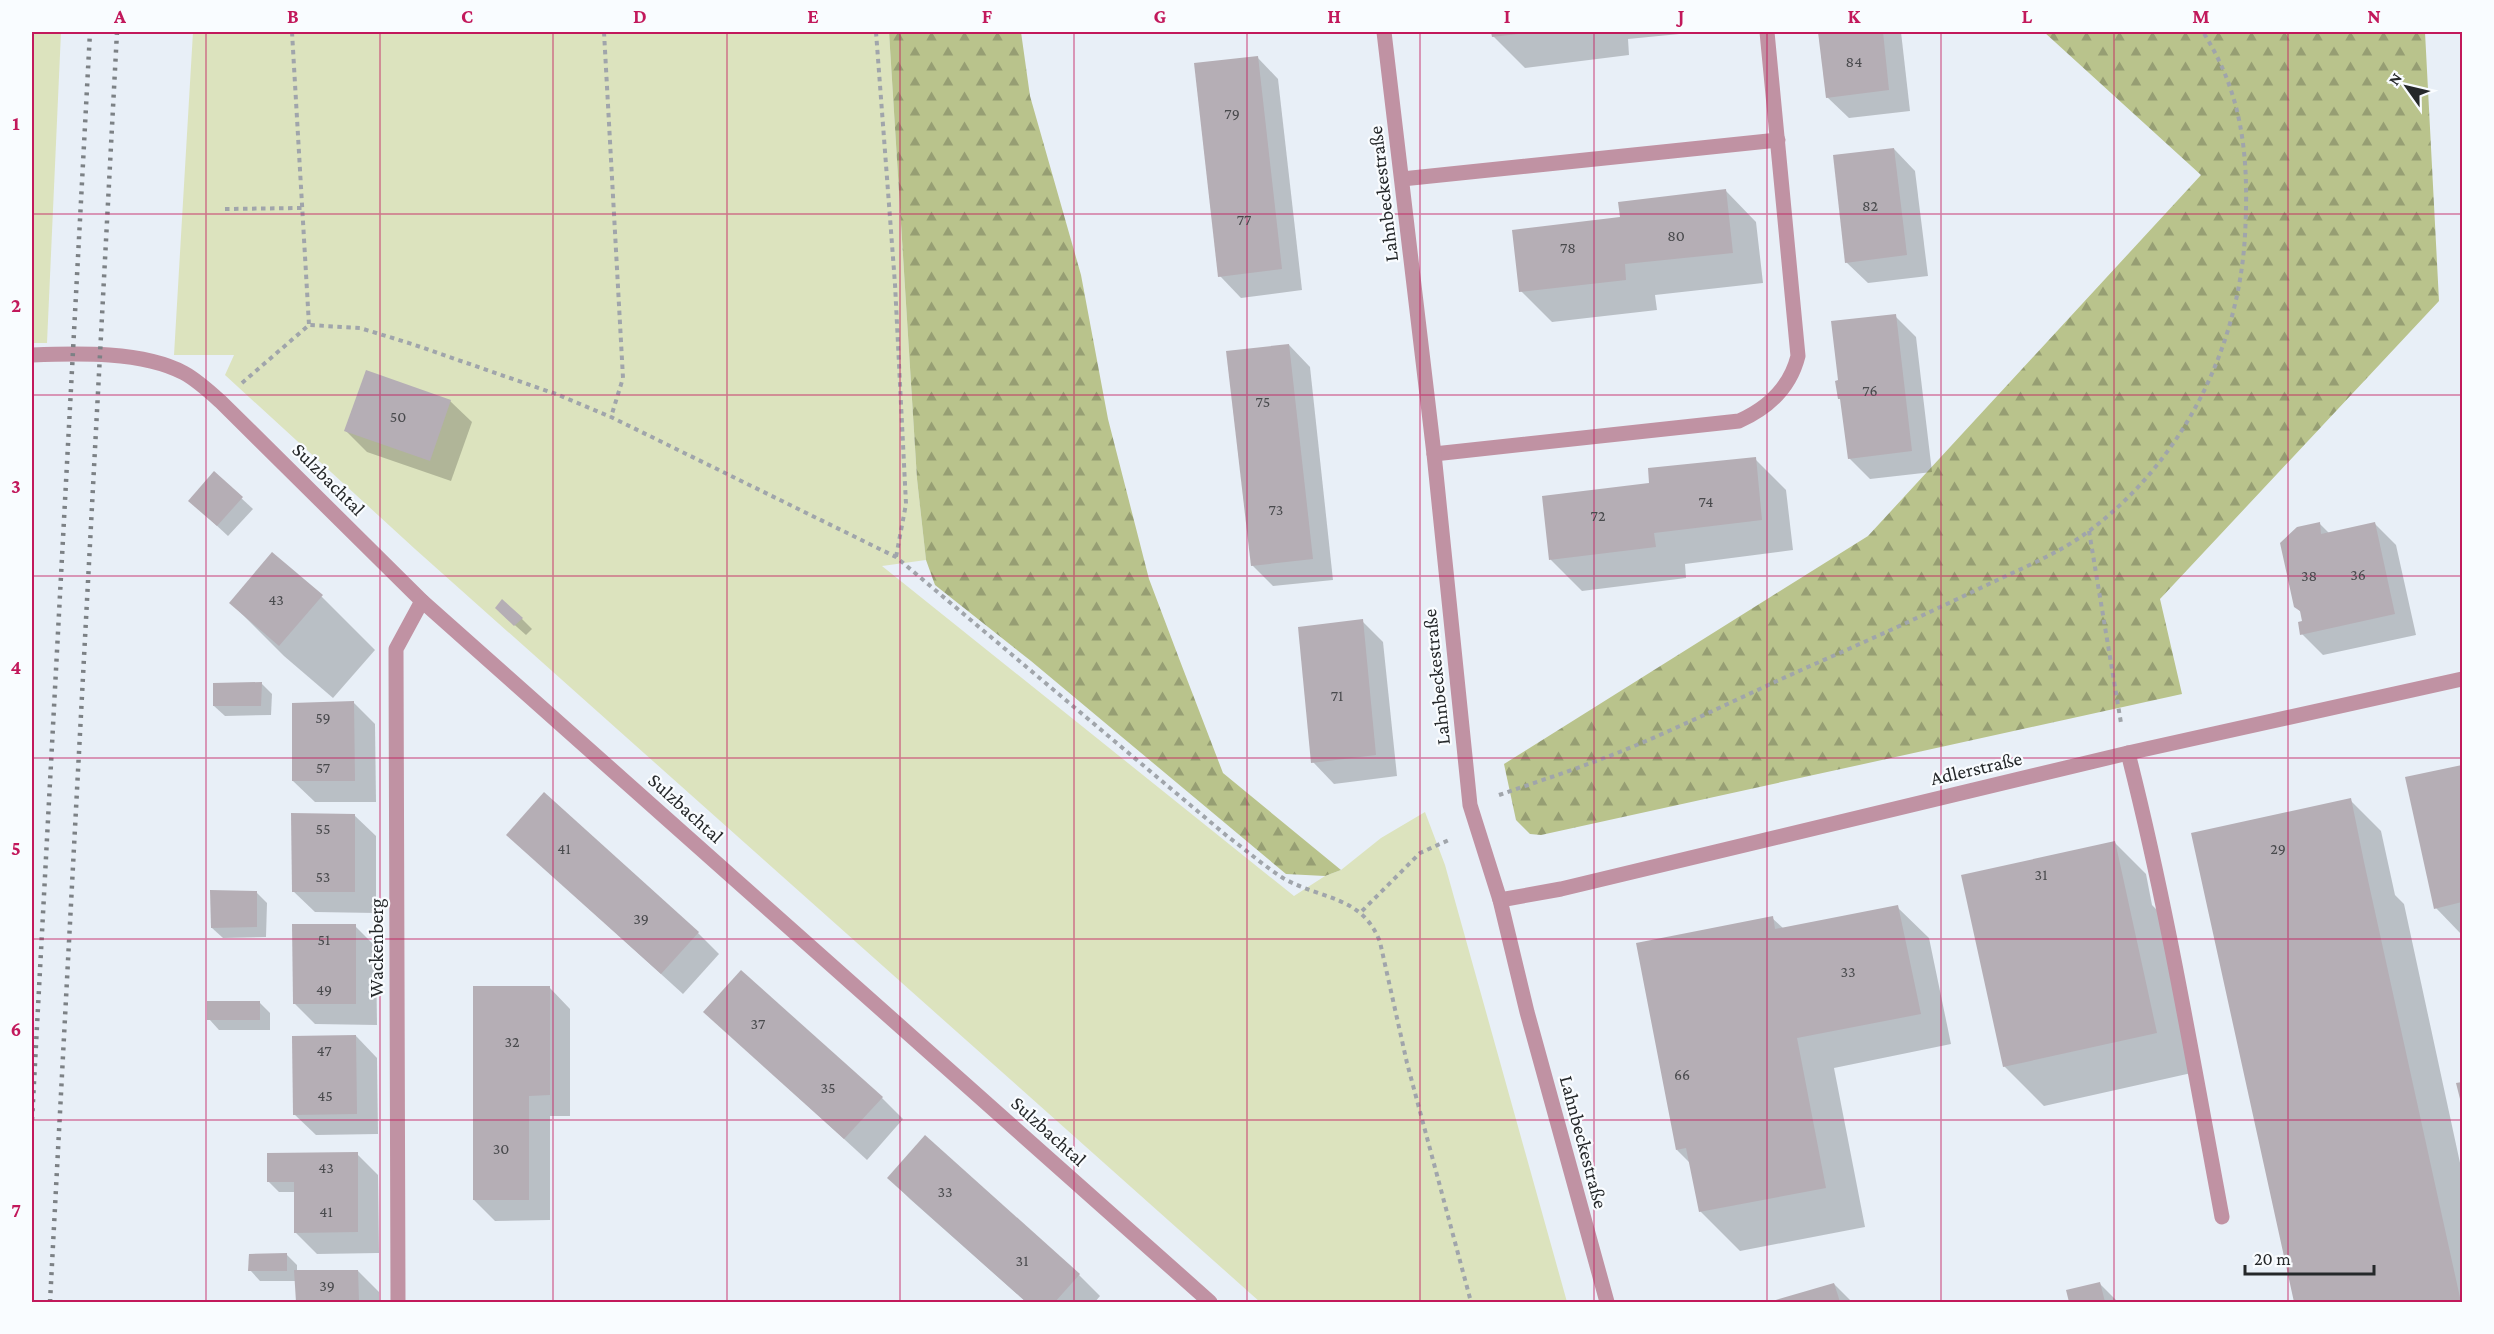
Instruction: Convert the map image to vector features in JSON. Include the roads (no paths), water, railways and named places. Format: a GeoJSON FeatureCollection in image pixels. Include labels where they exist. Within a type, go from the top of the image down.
{"type":"FeatureCollection","features":[{"type":"Feature","properties":{"kind":"street","name":"Lahnbeckestraße"},"geometry":{"type":"LineString","coordinates":[[1384,32],[1434,454],[1470,806],[1500,900],[1527,1012],[1608,1302]]}},
{"type":"Feature","properties":{"kind":"street"},"geometry":{"type":"LineString","coordinates":[[1434,454],[1739,421],[1759,412],[1774,398],[1794,372],[1798,356],[1767,32]]}},
{"type":"Feature","properties":{"kind":"street"},"geometry":{"type":"LineString","coordinates":[[1402,179],[1778,140]]}},
{"type":"Feature","properties":{"kind":"street","name":"Sulzbachtal"},"geometry":{"type":"LineString","coordinates":[[32,355],[131,357],[159,363],[185,373],[221,402],[422,601],[1210,1302]]}},
{"type":"Feature","properties":{"kind":"street","name":"Wackenberg"},"geometry":{"type":"LineString","coordinates":[[398,1302],[396,649],[422,601]]}},
{"type":"Feature","properties":{"kind":"street","name":"Adlerstraße"},"geometry":{"type":"LineString","coordinates":[[1500,900],[1573,886],[2128,753],[2463,679]]}},
{"type":"Feature","properties":{"kind":"street"},"geometry":{"type":"LineString","coordinates":[[2128,753],[2146,826],[2177,976],[2222,1217]]}},
{"type":"Feature","properties":{"kind":"railway"},"geometry":{"type":"LineString","coordinates":[[32,1120],[90,32]]}},
{"type":"Feature","properties":{"kind":"railway"},"geometry":{"type":"LineString","coordinates":[[50,1302],[117,32]]}}]}
